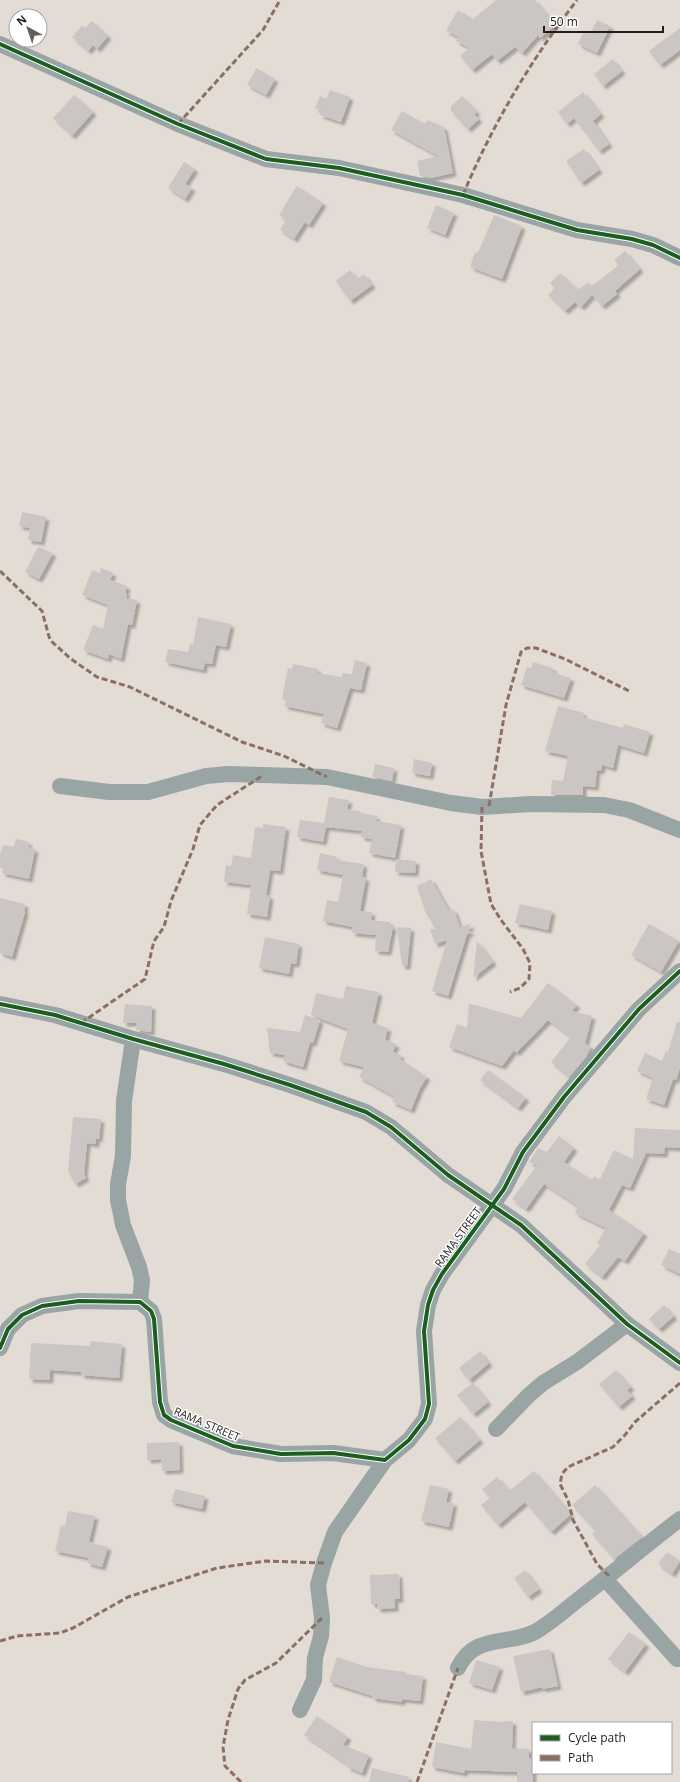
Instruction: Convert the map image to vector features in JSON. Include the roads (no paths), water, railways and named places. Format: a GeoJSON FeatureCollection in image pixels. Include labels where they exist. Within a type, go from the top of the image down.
{"type":"FeatureCollection","features":[{"type":"Feature","properties":{"kind":"street"},"geometry":{"type":"LineString","coordinates":[[0,44],[178,124],[266,159],[339,168],[463,195],[577,230],[632,239],[653,245],[680,258]]}},
{"type":"Feature","properties":{"kind":"street"},"geometry":{"type":"LineString","coordinates":[[60,786],[109,792],[148,792],[206,776],[228,774],[327,777],[451,803],[482,806],[531,804],[604,805],[629,810],[680,830]]}},
{"type":"Feature","properties":{"kind":"street","name":"RAMA STREET"},"geometry":{"type":"LineString","coordinates":[[140,1302],[151,1311],[154,1319],[160,1402],[164,1415],[171,1420],[233,1446],[281,1454],[333,1453],[385,1460],[409,1440],[425,1420],[429,1404],[424,1331],[428,1305],[433,1290],[442,1274],[504,1189],[523,1152],[564,1098],[639,1009],[680,971]]}},
{"type":"Feature","properties":{"kind":"street"},"geometry":{"type":"LineString","coordinates":[[0,1004],[55,1015],[283,1083],[366,1112],[391,1127],[448,1175],[521,1225],[627,1324],[680,1363]]}},
{"type":"Feature","properties":{"kind":"street"},"geometry":{"type":"LineString","coordinates":[[0,1348],[8,1329],[22,1315],[42,1306],[79,1301],[140,1302],[142,1280],[139,1267],[123,1225],[118,1200],[118,1184],[123,1156],[124,1101],[133,1039]]}},
{"type":"Feature","properties":{"kind":"street"},"geometry":{"type":"LineString","coordinates":[[496,1429],[529,1395],[544,1383],[577,1362],[627,1324]]}},
{"type":"Feature","properties":{"kind":"street"},"geometry":{"type":"LineString","coordinates":[[300,1710],[314,1680],[315,1658],[321,1636],[322,1618],[318,1584],[324,1562],[335,1532],[385,1460]]}},
{"type":"Feature","properties":{"kind":"street"},"geometry":{"type":"LineString","coordinates":[[458,1668],[470,1652],[485,1643],[519,1637],[535,1632],[605,1579],[680,1519]]}},
{"type":"Feature","properties":{"kind":"street"},"geometry":{"type":"LineString","coordinates":[[605,1579],[677,1659]]}}]}
